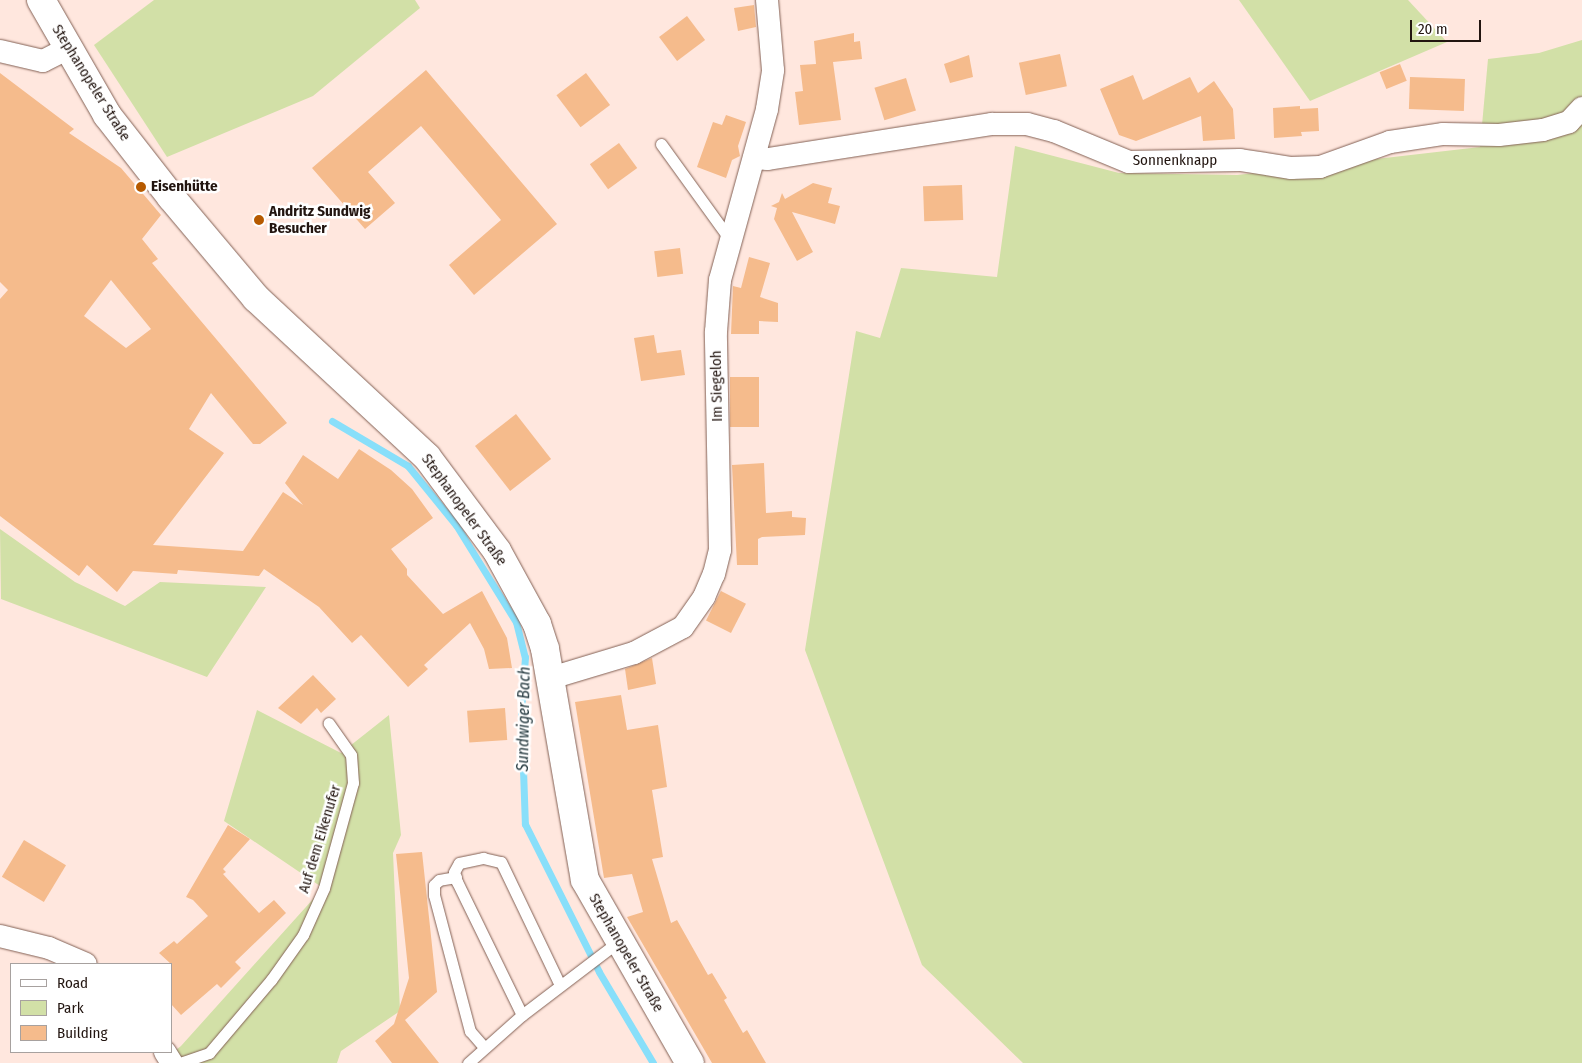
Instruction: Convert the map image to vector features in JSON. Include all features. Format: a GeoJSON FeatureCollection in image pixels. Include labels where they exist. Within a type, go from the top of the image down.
{"type":"FeatureCollection","features":[{"type":"Feature","properties":{"kind":"street","name":"Stephanopeler Straße"},"geometry":{"type":"LineString","coordinates":[[41,0],[127,141],[256,298],[427,457],[496,551],[518,587],[537,624],[551,678],[580,861],[591,894],[611,947],[690,1063]]}},
{"type":"Feature","properties":{"kind":"street","name":"Im Siegeloh"},"geometry":{"type":"LineString","coordinates":[[551,678],[634,654],[683,627],[704,597],[720,550],[716,332],[720,280],[767,109],[772,70],[767,0]]}},
{"type":"Feature","properties":{"kind":"street"},"geometry":{"type":"LineString","coordinates":[[0,51],[43,61],[69,48]]}},
{"type":"Feature","properties":{"kind":"street","name":"Sonnenknapp"},"geometry":{"type":"LineString","coordinates":[[754,158],[768,159],[992,124],[1028,124],[1054,131],[1129,162],[1240,160],[1291,168],[1320,167],[1390,142],[1444,134],[1499,135],[1534,131],[1576,115]]}},
{"type":"Feature","properties":{"kind":"street"},"geometry":{"type":"LineString","coordinates":[[0,936],[49,948],[84,963]]}},
{"type":"Feature","properties":{"kind":"lane"},"geometry":{"type":"LineString","coordinates":[[661,144],[730,240]]}},
{"type":"Feature","properties":{"kind":"lane","name":"Auf dem Eikenufer"},"geometry":{"type":"LineString","coordinates":[[180,1063],[209,1053],[271,980],[306,927],[324,888],[353,783],[351,755],[329,723]]}},
{"type":"Feature","properties":{"kind":"lane"},"geometry":{"type":"LineString","coordinates":[[522,1015],[456,877],[454,872],[459,863],[484,858],[501,862],[560,985]]}},
{"type":"Feature","properties":{"kind":"lane"},"geometry":{"type":"LineString","coordinates":[[456,877],[439,880],[434,885],[434,895],[470,1031],[484,1047]]}},
{"type":"Feature","properties":{"kind":"lane"},"geometry":{"type":"LineString","coordinates":[[468,1063],[522,1015],[611,947]]}},
{"type":"Feature","properties":{"kind":"green space"},"geometry":{"type":"Polygon","coordinates":[[[154,0],[415,0],[420,8],[313,96],[167,157],[94,45],[154,0]]]}},
{"type":"Feature","properties":{"kind":"green space"},"geometry":{"type":"Polygon","coordinates":[[[1239,0],[1408,0],[1447,42],[1310,101],[1239,0]]]}},
{"type":"Feature","properties":{"kind":"green space"},"geometry":{"type":"Polygon","coordinates":[[[1582,40],[1582,1063],[1023,1063],[922,965],[805,650],[856,331],[880,338],[901,268],[997,277],[1015,146],[1119,173],[1237,175],[1480,147],[1488,59],[1539,53],[1582,40]]]}},
{"type":"Feature","properties":{"kind":"green space"},"geometry":{"type":"Polygon","coordinates":[[[0,529],[75,582],[125,606],[160,582],[266,587],[207,677],[1,599],[0,529]]]}},
{"type":"Feature","properties":{"kind":"green space"},"geometry":{"type":"Polygon","coordinates":[[[257,710],[341,753],[389,715],[401,835],[393,853],[400,1011],[341,1051],[337,1063],[159,1063],[181,1046],[323,888],[224,821],[257,710]]]}},
{"type":"Feature","properties":{"kind":"building"},"geometry":{"type":"Polygon","coordinates":[[[754,5],[756,27],[738,31],[734,8],[754,5]]]}},
{"type":"Feature","properties":{"kind":"building"},"geometry":{"type":"Polygon","coordinates":[[[687,16],[705,40],[677,61],[659,37],[687,16]]]}},
{"type":"Feature","properties":{"kind":"building"},"geometry":{"type":"Polygon","coordinates":[[[854,33],[854,42],[860,41],[862,59],[833,62],[841,120],[799,125],[795,92],[803,91],[800,65],[816,64],[814,41],[854,33]]]}},
{"type":"Feature","properties":{"kind":"building"},"geometry":{"type":"Polygon","coordinates":[[[1060,54],[1067,86],[1026,95],[1019,63],[1060,54]]]}},
{"type":"Feature","properties":{"kind":"building"},"geometry":{"type":"Polygon","coordinates":[[[969,55],[973,77],[950,83],[944,64],[969,55]]]}},
{"type":"Feature","properties":{"kind":"building"},"geometry":{"type":"Polygon","coordinates":[[[1400,64],[1407,81],[1386,89],[1380,72],[1400,64]]]}},
{"type":"Feature","properties":{"kind":"building"},"geometry":{"type":"Polygon","coordinates":[[[426,70],[557,224],[474,295],[449,265],[501,220],[421,126],[368,172],[395,203],[365,229],[312,168],[426,70]]]}},
{"type":"Feature","properties":{"kind":"building"},"geometry":{"type":"Polygon","coordinates":[[[0,73],[74,129],[69,133],[121,168],[161,215],[142,239],[158,259],[152,263],[287,423],[260,444],[253,444],[211,393],[189,429],[224,453],[153,545],[243,551],[283,492],[303,505],[285,483],[303,455],[338,479],[359,449],[391,470],[412,489],[433,518],[391,549],[407,569],[407,575],[443,614],[482,591],[507,638],[512,668],[489,669],[484,649],[470,623],[424,665],[428,669],[408,687],[361,635],[352,643],[319,607],[264,569],[259,576],[178,570],[177,574],[133,571],[117,592],[87,565],[79,576],[0,516],[0,299],[8,290],[0,282],[0,73]],[[111,280],[84,316],[126,348],[151,329],[111,280]]]}},
{"type":"Feature","properties":{"kind":"building"},"geometry":{"type":"Polygon","coordinates":[[[586,73],[610,105],[581,127],[556,95],[586,73]]]}},
{"type":"Feature","properties":{"kind":"building"},"geometry":{"type":"Polygon","coordinates":[[[1133,75],[1143,100],[1190,77],[1198,93],[1214,81],[1233,109],[1235,139],[1203,141],[1201,116],[1136,141],[1119,135],[1100,89],[1133,75]]]}},
{"type":"Feature","properties":{"kind":"building"},"geometry":{"type":"Polygon","coordinates":[[[1410,77],[1465,79],[1464,111],[1409,109],[1410,77]]]}},
{"type":"Feature","properties":{"kind":"building"},"geometry":{"type":"Polygon","coordinates":[[[906,78],[916,111],[884,120],[874,88],[906,78]]]}},
{"type":"Feature","properties":{"kind":"building"},"geometry":{"type":"Polygon","coordinates":[[[1300,106],[1300,109],[1318,108],[1319,131],[1301,132],[1302,136],[1274,138],[1273,108],[1300,106]]]}},
{"type":"Feature","properties":{"kind":"building"},"geometry":{"type":"Polygon","coordinates":[[[726,115],[746,122],[738,146],[740,156],[732,160],[726,178],[697,167],[713,122],[722,125],[726,115]]]}},
{"type":"Feature","properties":{"kind":"building"},"geometry":{"type":"Polygon","coordinates":[[[619,143],[637,168],[608,189],[590,164],[619,143]]]}},
{"type":"Feature","properties":{"kind":"building"},"geometry":{"type":"Polygon","coordinates":[[[813,183],[832,188],[828,203],[840,206],[835,224],[792,212],[813,252],[797,261],[774,219],[777,208],[771,206],[779,202],[782,193],[785,199],[813,183]]]}},
{"type":"Feature","properties":{"kind":"building"},"geometry":{"type":"Polygon","coordinates":[[[962,185],[963,220],[924,221],[923,186],[962,185]]]}},
{"type":"Feature","properties":{"kind":"building"},"geometry":{"type":"Polygon","coordinates":[[[680,248],[683,274],[657,277],[654,251],[680,248]]]}},
{"type":"Feature","properties":{"kind":"building"},"geometry":{"type":"Polygon","coordinates":[[[749,257],[770,263],[760,297],[778,303],[778,322],[759,321],[759,334],[731,334],[733,286],[741,288],[749,257]]]}},
{"type":"Feature","properties":{"kind":"building"},"geometry":{"type":"Polygon","coordinates":[[[654,335],[657,353],[681,350],[685,375],[641,381],[634,338],[654,335]]]}},
{"type":"Feature","properties":{"kind":"building"},"geometry":{"type":"Polygon","coordinates":[[[730,377],[759,377],[759,427],[730,427],[730,377]]]}},
{"type":"Feature","properties":{"kind":"building"},"geometry":{"type":"Polygon","coordinates":[[[516,414],[551,459],[510,491],[475,446],[516,414]]]}},
{"type":"Feature","properties":{"kind":"building"},"geometry":{"type":"Polygon","coordinates":[[[764,463],[766,513],[792,511],[792,517],[806,518],[805,535],[762,537],[758,539],[758,565],[737,565],[732,465],[764,463]]]}},
{"type":"Feature","properties":{"kind":"building"},"geometry":{"type":"Polygon","coordinates":[[[721,591],[746,604],[731,633],[706,620],[721,591]]]}},
{"type":"Feature","properties":{"kind":"building"},"geometry":{"type":"Polygon","coordinates":[[[652,658],[656,684],[628,690],[625,669],[652,658]]]}},
{"type":"Feature","properties":{"kind":"building"},"geometry":{"type":"Polygon","coordinates":[[[313,675],[336,699],[321,713],[317,708],[301,724],[278,708],[313,675]]]}},
{"type":"Feature","properties":{"kind":"building"},"geometry":{"type":"Polygon","coordinates":[[[621,695],[627,730],[658,725],[667,787],[652,790],[663,857],[652,859],[671,923],[677,920],[708,975],[712,973],[727,998],[724,1000],[743,1033],[747,1030],[766,1063],[712,1063],[627,917],[643,912],[632,874],[604,878],[575,702],[621,695]]]}},
{"type":"Feature","properties":{"kind":"building"},"geometry":{"type":"Polygon","coordinates":[[[505,708],[507,740],[469,743],[467,711],[505,708]]]}},
{"type":"Feature","properties":{"kind":"building"},"geometry":{"type":"Polygon","coordinates":[[[228,825],[250,839],[223,869],[226,872],[223,874],[259,913],[274,900],[286,913],[235,962],[241,968],[221,988],[217,984],[181,1015],[172,1005],[172,963],[159,953],[174,941],[177,944],[208,916],[193,900],[186,897],[228,825]]]}},
{"type":"Feature","properties":{"kind":"building"},"geometry":{"type":"Polygon","coordinates":[[[24,840],[66,865],[44,902],[2,877],[24,840]]]}},
{"type":"Feature","properties":{"kind":"building"},"geometry":{"type":"Polygon","coordinates":[[[422,852],[437,992],[405,1020],[439,1063],[392,1063],[375,1041],[394,1024],[409,978],[396,854],[422,852]]]}},
{"type":"Feature","properties":{"kind":"waterway","name":"Sundwiger Bach"},"geometry":{"type":"LineString","coordinates":[[332,421],[408,466],[456,525],[516,622],[525,657],[521,712],[525,824],[599,972],[653,1063]]}},
{"type":"Feature","properties":{"kind":"place","name":"Eisenhütte"},"geometry":{"type":"Point","coordinates":[141,187]}},
{"type":"Feature","properties":{"kind":"place","name":"Andritz Sundwig Besucher"},"geometry":{"type":"Point","coordinates":[259,220]}}]}
